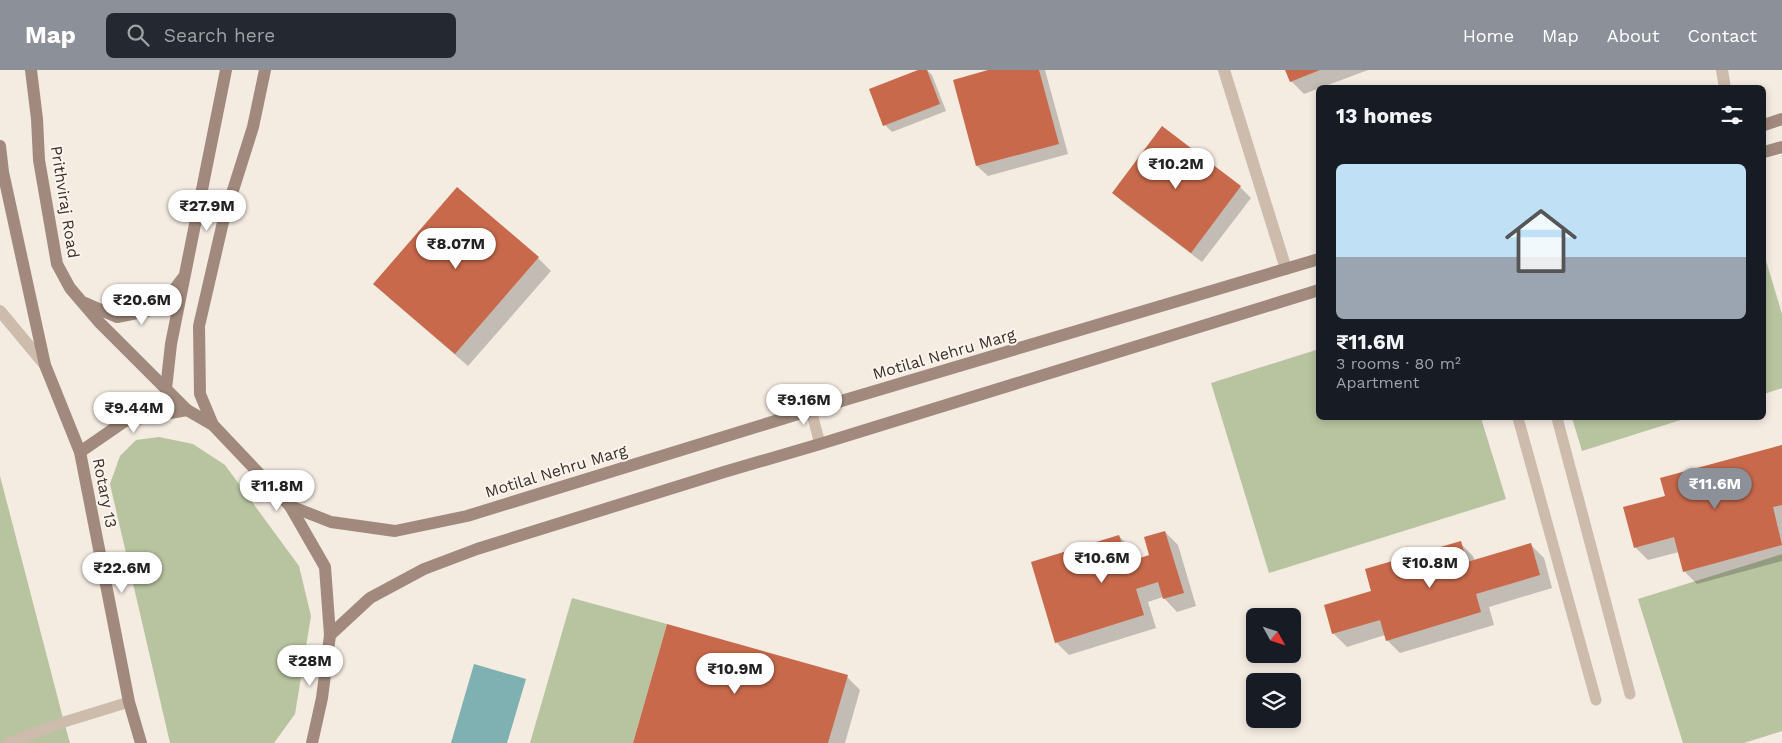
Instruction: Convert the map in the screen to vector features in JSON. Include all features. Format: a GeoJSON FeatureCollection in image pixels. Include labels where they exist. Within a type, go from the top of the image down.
{"type":"FeatureCollection","features":[{"type":"Feature","properties":{"kind":"main road","name":"Prithviraj Road"},"geometry":{"type":"LineString","coordinates":[[31,70],[38,120],[39,160],[57,264],[70,288],[100,323],[187,410]]}},
{"type":"Feature","properties":{"kind":"main road"},"geometry":{"type":"LineString","coordinates":[[166,389],[184,276],[226,70]]}},
{"type":"Feature","properties":{"kind":"main road"},"geometry":{"type":"LineString","coordinates":[[213,425],[200,394],[199,326],[223,222],[253,126],[266,70]]}},
{"type":"Feature","properties":{"kind":"main road"},"geometry":{"type":"LineString","coordinates":[[1766,124],[1782,119]]}},
{"type":"Feature","properties":{"kind":"main road"},"geometry":{"type":"LineString","coordinates":[[0,146],[3,172],[45,365],[80,452]]}},
{"type":"Feature","properties":{"kind":"main road"},"geometry":{"type":"LineString","coordinates":[[1766,151],[1782,147]]}},
{"type":"Feature","properties":{"kind":"main road","name":"Motilal Nehru Marg"},"geometry":{"type":"LineString","coordinates":[[290,506],[331,522],[395,531],[467,516],[812,410],[1316,260]]}},
{"type":"Feature","properties":{"kind":"main road"},"geometry":{"type":"LineString","coordinates":[[81,301],[117,317],[147,311],[170,295],[184,276]]}},
{"type":"Feature","properties":{"kind":"main road"},"geometry":{"type":"LineString","coordinates":[[330,635],[370,598],[424,569],[486,546],[1316,291]]}},
{"type":"Feature","properties":{"kind":"main road"},"geometry":{"type":"LineString","coordinates":[[187,410],[213,425],[290,506],[325,567],[330,635],[322,698],[312,743]]}},
{"type":"Feature","properties":{"kind":"main road","name":"Rotary 13"},"geometry":{"type":"LineString","coordinates":[[141,743],[129,702],[80,452],[125,422],[187,410]]}},
{"type":"Feature","properties":{"kind":"street"},"geometry":{"type":"LineString","coordinates":[[1224,70],[1286,269]]}},
{"type":"Feature","properties":{"kind":"street"},"geometry":{"type":"LineString","coordinates":[[1722,70],[1724,85]]}},
{"type":"Feature","properties":{"kind":"street"},"geometry":{"type":"LineString","coordinates":[[0,311],[45,365]]}},
{"type":"Feature","properties":{"kind":"lane"},"geometry":{"type":"LineString","coordinates":[[812,410],[820,444]]}},
{"type":"Feature","properties":{"kind":"lane"},"geometry":{"type":"LineString","coordinates":[[1519,420],[1596,700]]}},
{"type":"Feature","properties":{"kind":"lane"},"geometry":{"type":"LineString","coordinates":[[1558,420],[1630,694]]}},
{"type":"Feature","properties":{"kind":"lane"},"geometry":{"type":"LineString","coordinates":[[8,743],[64,722],[129,702]]}},
{"type":"Feature","properties":{"kind":"green space"},"geometry":{"type":"Polygon","coordinates":[[[1766,261],[1782,314],[1782,388],[1766,393],[1766,261]]]}},
{"type":"Feature","properties":{"kind":"green space"},"geometry":{"type":"Polygon","coordinates":[[[1316,350],[1316,420],[1482,420],[1506,499],[1269,573],[1211,383],[1316,350]]]}},
{"type":"Feature","properties":{"kind":"green space"},"geometry":{"type":"Polygon","coordinates":[[[1573,420],[1681,420],[1582,451],[1573,420]]]}},
{"type":"Feature","properties":{"kind":"green space"},"geometry":{"type":"Polygon","coordinates":[[[159,437],[193,444],[225,465],[299,566],[311,616],[295,714],[274,743],[170,743],[110,484],[120,456],[136,440],[159,437]]]}},
{"type":"Feature","properties":{"kind":"green space"},"geometry":{"type":"Polygon","coordinates":[[[0,476],[64,722],[70,743],[0,743],[0,476]]]}},
{"type":"Feature","properties":{"kind":"green space"},"geometry":{"type":"Polygon","coordinates":[[[1782,554],[1782,731],[1744,743],[1683,743],[1638,599],[1782,554]]]}},
{"type":"Feature","properties":{"kind":"green space"},"geometry":{"type":"Polygon","coordinates":[[[572,598],[667,624],[633,743],[530,743],[572,598]]]}},
{"type":"Feature","properties":{"kind":"water"},"geometry":{"type":"Polygon","coordinates":[[[474,664],[526,679],[507,743],[451,743],[474,664]]]}},
{"type":"Feature","properties":{"kind":"building"},"geometry":{"type":"Polygon","coordinates":[[[918,70],[927,70],[940,104],[883,126],[869,89],[918,70]]]}},
{"type":"Feature","properties":{"kind":"building"},"geometry":{"type":"Polygon","coordinates":[[[988,70],[1039,70],[1059,144],[976,166],[953,80],[988,70]]]}},
{"type":"Feature","properties":{"kind":"building"},"geometry":{"type":"Polygon","coordinates":[[[1285,70],[1320,70],[1290,82],[1285,70]]]}},
{"type":"Feature","properties":{"kind":"building"},"geometry":{"type":"Polygon","coordinates":[[[1162,126],[1241,186],[1191,253],[1112,193],[1162,126]]]}},
{"type":"Feature","properties":{"kind":"building"},"geometry":{"type":"Polygon","coordinates":[[[457,187],[539,257],[455,354],[373,284],[457,187]]]}},
{"type":"Feature","properties":{"kind":"building"},"geometry":{"type":"Polygon","coordinates":[[[1782,445],[1782,505],[1773,507],[1782,545],[1683,572],[1674,537],[1634,548],[1623,507],[1665,496],[1660,478],[1782,445]]]}},
{"type":"Feature","properties":{"kind":"building"},"geometry":{"type":"Polygon","coordinates":[[[1165,531],[1184,593],[1163,599],[1158,582],[1136,589],[1144,615],[1055,643],[1031,562],[1119,535],[1128,562],[1149,555],[1144,537],[1165,531]]]}},
{"type":"Feature","properties":{"kind":"building"},"geometry":{"type":"Polygon","coordinates":[[[1461,541],[1467,562],[1531,543],[1540,575],[1476,594],[1481,612],[1386,641],[1380,620],[1332,634],[1324,605],[1371,591],[1365,569],[1461,541]]]}},
{"type":"Feature","properties":{"kind":"building"},"geometry":{"type":"Polygon","coordinates":[[[667,624],[848,675],[828,743],[633,743],[667,624]]]}}]}
